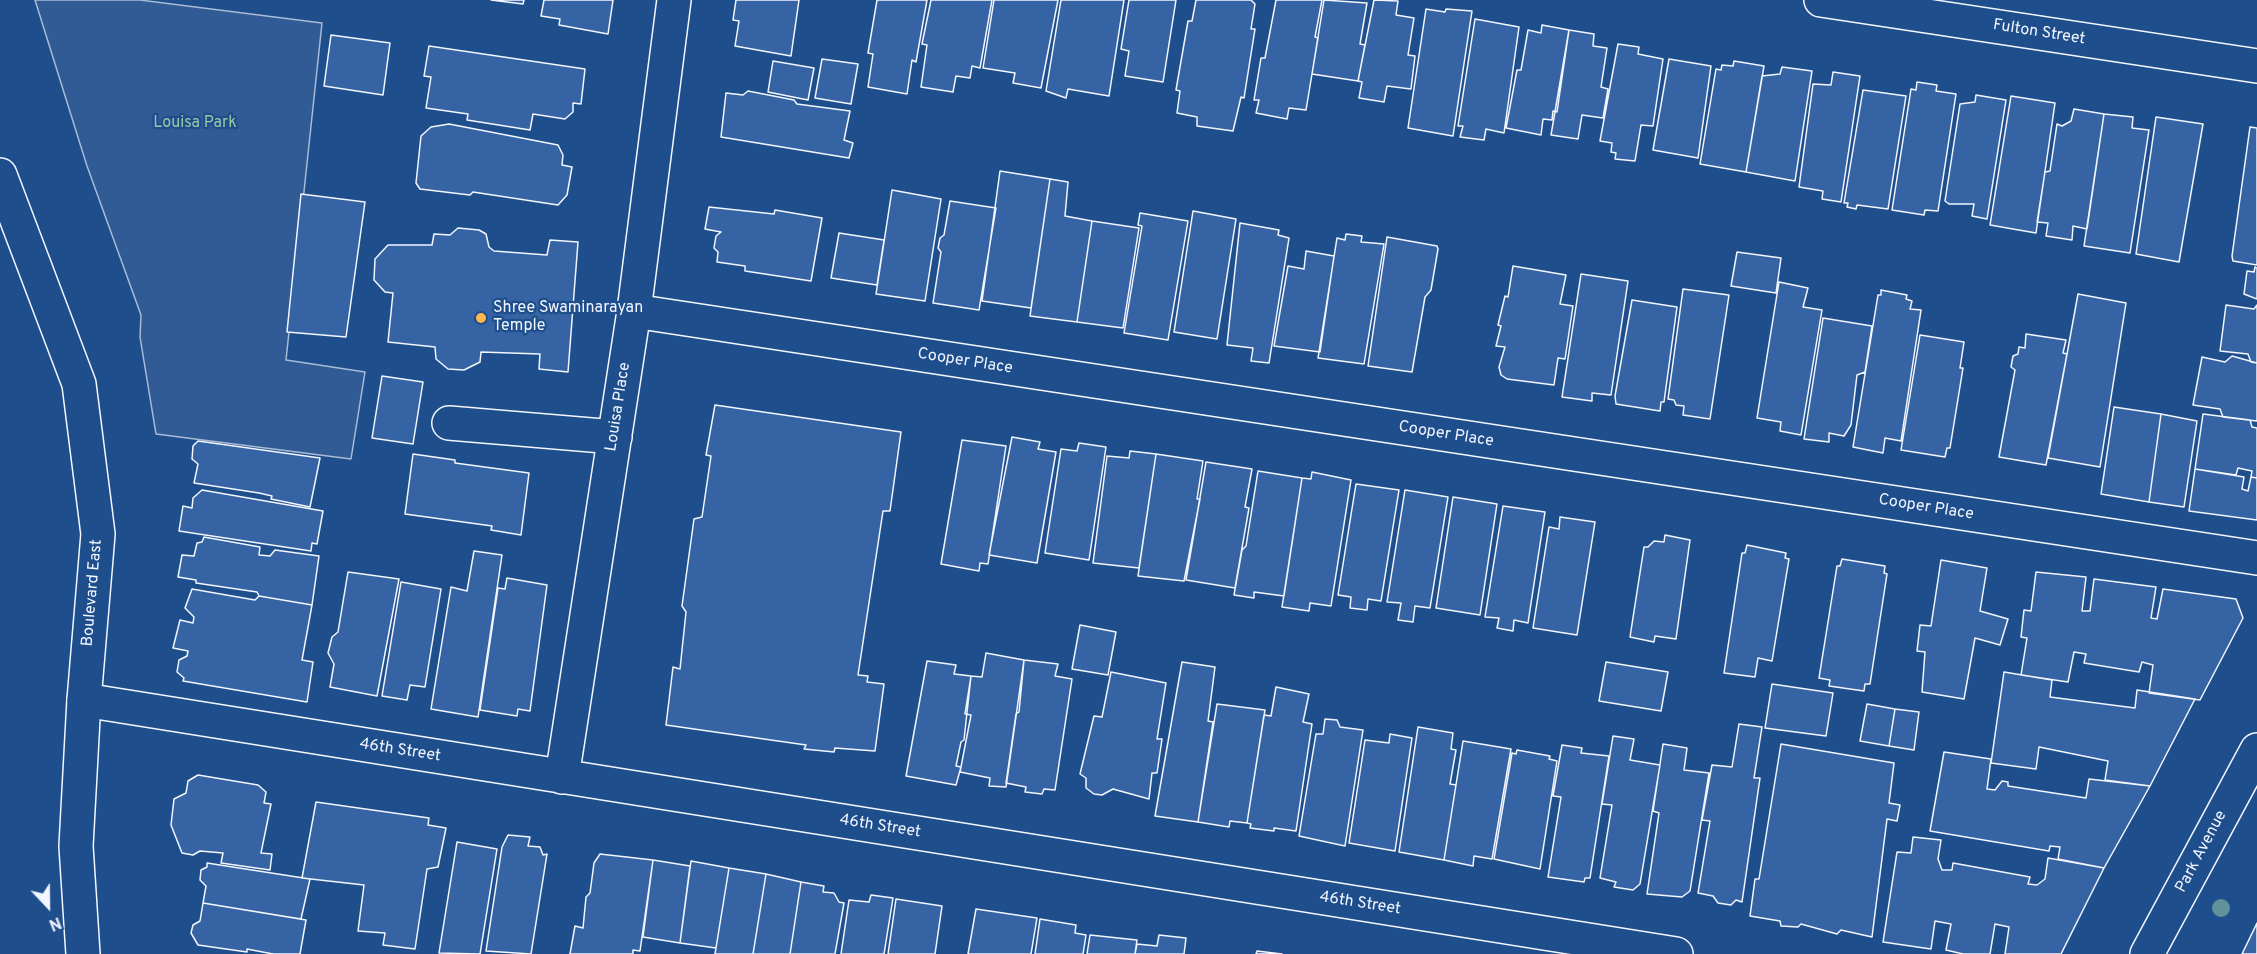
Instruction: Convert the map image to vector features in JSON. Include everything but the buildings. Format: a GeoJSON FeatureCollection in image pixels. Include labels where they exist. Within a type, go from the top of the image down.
{"type":"FeatureCollection","features":[{"type":"Feature","properties":{"kind":"street","name":"Louisa Place"},"geometry":{"type":"LineString","coordinates":[[562,777],[634,311],[674,0]]}},
{"type":"Feature","properties":{"kind":"street","name":"Fulton Street"},"geometry":{"type":"LineString","coordinates":[[1821,0],[2257,66]]}},
{"type":"Feature","properties":{"kind":"street","name":"Boulevard East"},"geometry":{"type":"LineString","coordinates":[[0,175],[79,384],[98,534],[84,700],[76,846],[83,954]]}},
{"type":"Feature","properties":{"kind":"street","name":"Cooper Place"},"geometry":{"type":"LineString","coordinates":[[634,311],[2257,558]]}},
{"type":"Feature","properties":{"kind":"street"},"geometry":{"type":"LineString","coordinates":[[449,423],[615,437]]}},
{"type":"Feature","properties":{"kind":"street","name":"46th Street"},"geometry":{"type":"LineString","coordinates":[[84,700],[1676,954]]}},
{"type":"Feature","properties":{"kind":"street","name":"Park Avenue"},"geometry":{"type":"LineString","coordinates":[[2147,954],[2257,750]]}},
{"type":"Feature","properties":{"kind":"shaded area","name":"Louisa Park"},"geometry":{"type":"Polygon","coordinates":[[[35,0],[140,0],[322,23],[286,360],[365,372],[351,459],[156,434],[140,337],[141,315],[87,166],[35,0]]]}},
{"type":"Feature","properties":{"kind":"place","name":"Shree Swaminarayan Temple"},"geometry":{"type":"Point","coordinates":[481,318]}}]}
